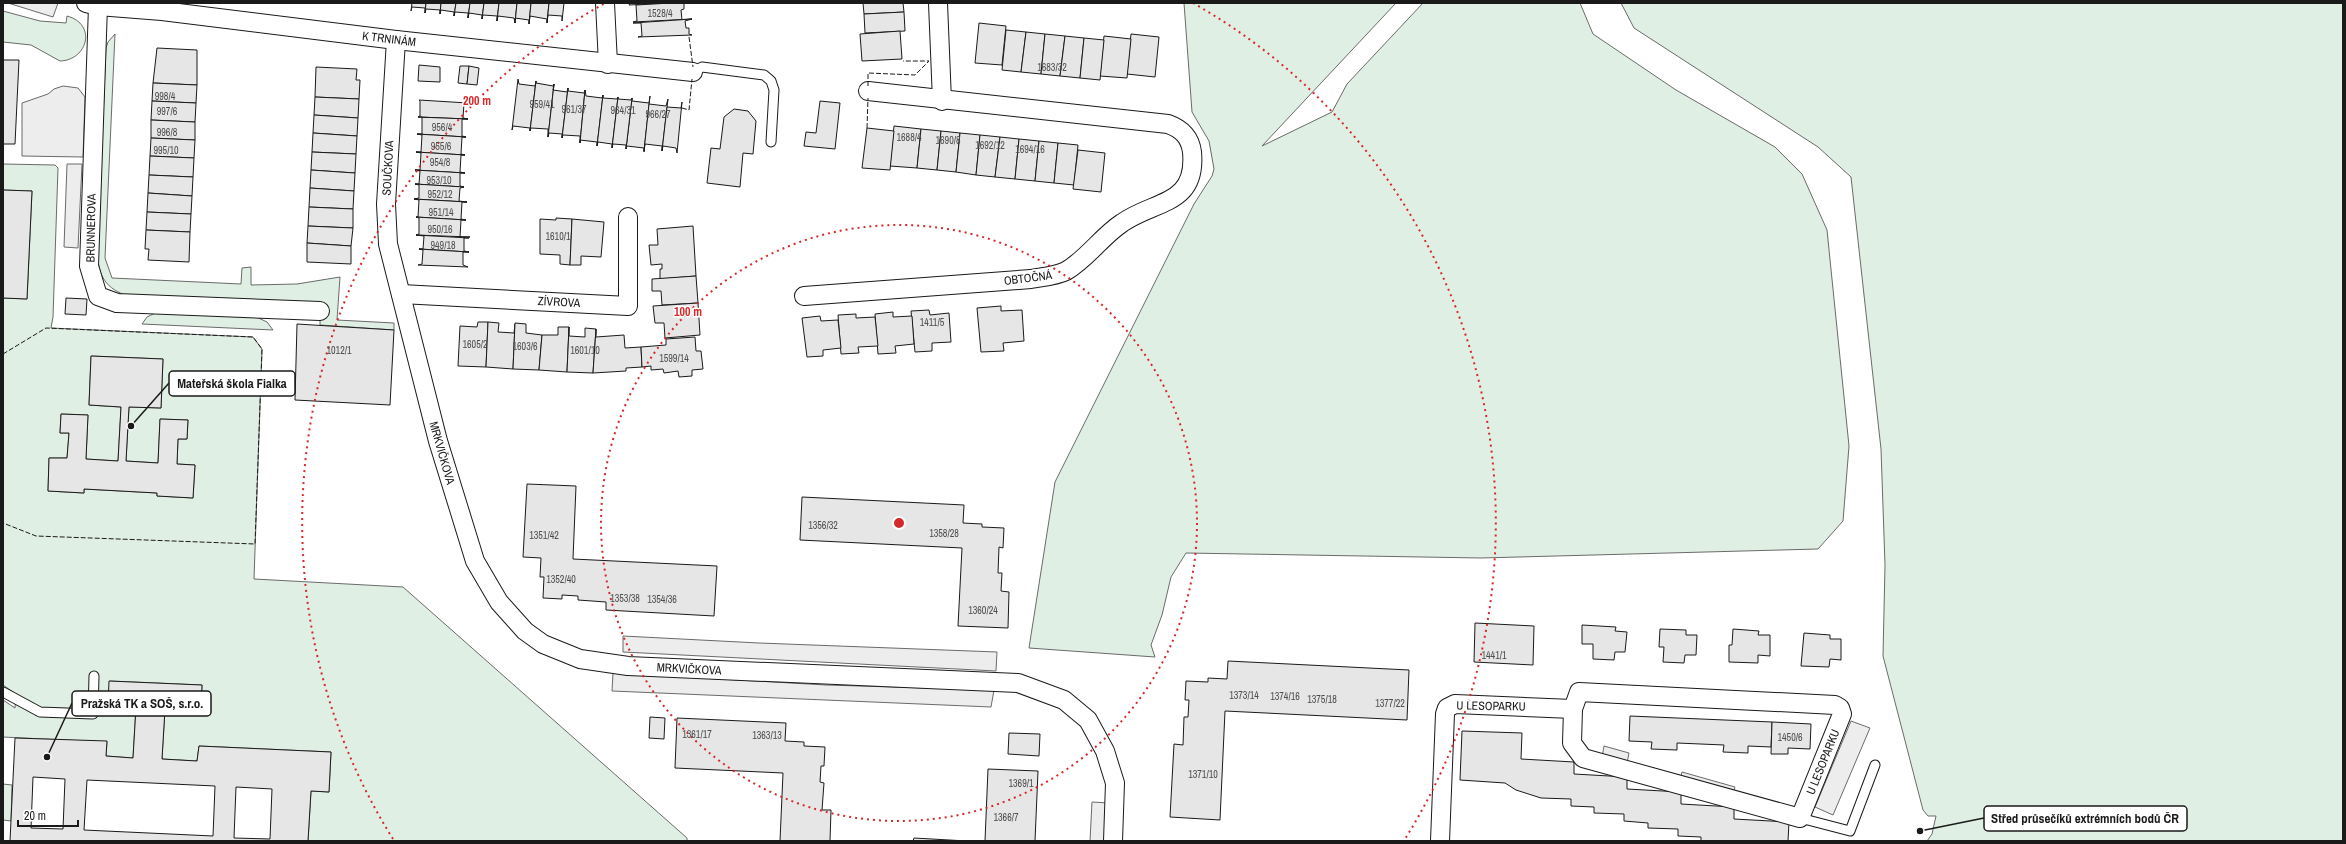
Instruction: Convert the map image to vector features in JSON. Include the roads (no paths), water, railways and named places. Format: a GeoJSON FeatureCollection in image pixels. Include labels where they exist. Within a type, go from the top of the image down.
{"type":"FeatureCollection","features":[{"type":"Feature","properties":{"kind":"street"},"geometry":{"type":"LineString","coordinates":[[162,10],[182,3]]}},
{"type":"Feature","properties":{"kind":"street"},"geometry":{"type":"LineString","coordinates":[[605,3],[608,64]]}},
{"type":"Feature","properties":{"kind":"street"},"geometry":{"type":"LineString","coordinates":[[938,3],[942,100]]}},
{"type":"Feature","properties":{"kind":"street","name":"K TRNINÁM"},"geometry":{"type":"LineString","coordinates":[[92,5],[162,10],[396,40],[693,72]]}},
{"type":"Feature","properties":{"kind":"street","name":"BRUNNEROVA"},"geometry":{"type":"LineString","coordinates":[[92,5],[89,266],[98,296],[117,303],[320,311]]}},
{"type":"Feature","properties":{"kind":"street","name":"SOUČKOVA"},"geometry":{"type":"LineString","coordinates":[[396,40],[386,204],[388,244],[401,294]]}},
{"type":"Feature","properties":{"kind":"street","name":"OBTOČNÁ"},"geometry":{"type":"LineString","coordinates":[[804,296],[1031,279],[1066,271],[1120,224],[1175,198],[1183,190],[1191,169],[1191,147],[1188,138],[1177,127],[868,91]]}},
{"type":"Feature","properties":{"kind":"street","name":"ZÍVROVA"},"geometry":{"type":"LineString","coordinates":[[401,294],[628,306],[628,216]]}},
{"type":"Feature","properties":{"kind":"street","name":"MRKVIČKOVA"},"geometry":{"type":"LineString","coordinates":[[401,294],[438,441],[475,561],[499,602],[525,631],[561,653],[597,663],[628,666],[1018,683],[1064,700],[1088,720],[1106,751],[1115,783],[1113,841]]}},
{"type":"Feature","properties":{"kind":"street","name":"U LESOPARKU"},"geometry":{"type":"LineString","coordinates":[[1579,692],[1835,705],[1840,708],[1842,714],[1800,818],[1583,758],[1572,743],[1573,709],[1579,692]]}},
{"type":"Feature","properties":{"kind":"street","name":"U LESOPARKU"},"geometry":{"type":"LineString","coordinates":[[1440,841],[1445,714],[1449,706],[1455,704],[1573,709]]}},
{"type":"Feature","properties":{"kind":"lane"},"geometry":{"type":"LineString","coordinates":[[693,72],[702,67],[764,76],[772,81],[774,90],[771,142]]}},
{"type":"Feature","properties":{"kind":"lane"},"geometry":{"type":"LineString","coordinates":[[3,692],[40,712],[93,714],[94,676]]}},
{"type":"Feature","properties":{"kind":"lane"},"geometry":{"type":"LineString","coordinates":[[1800,818],[1850,831],[1875,765]]}},
{"type":"Feature","properties":{"kind":"place","name":"Mateřská škola Fialka"},"geometry":{"type":"Point","coordinates":[131,426]}},
{"type":"Feature","properties":{"kind":"place","name":"Pražská TK a SOŠ, s.r.o."},"geometry":{"type":"Point","coordinates":[47,757]}},
{"type":"Feature","properties":{"kind":"place","name":"Střed průsečíků extrémních bodů ČR"},"geometry":{"type":"Point","coordinates":[1920,831]}}]}
